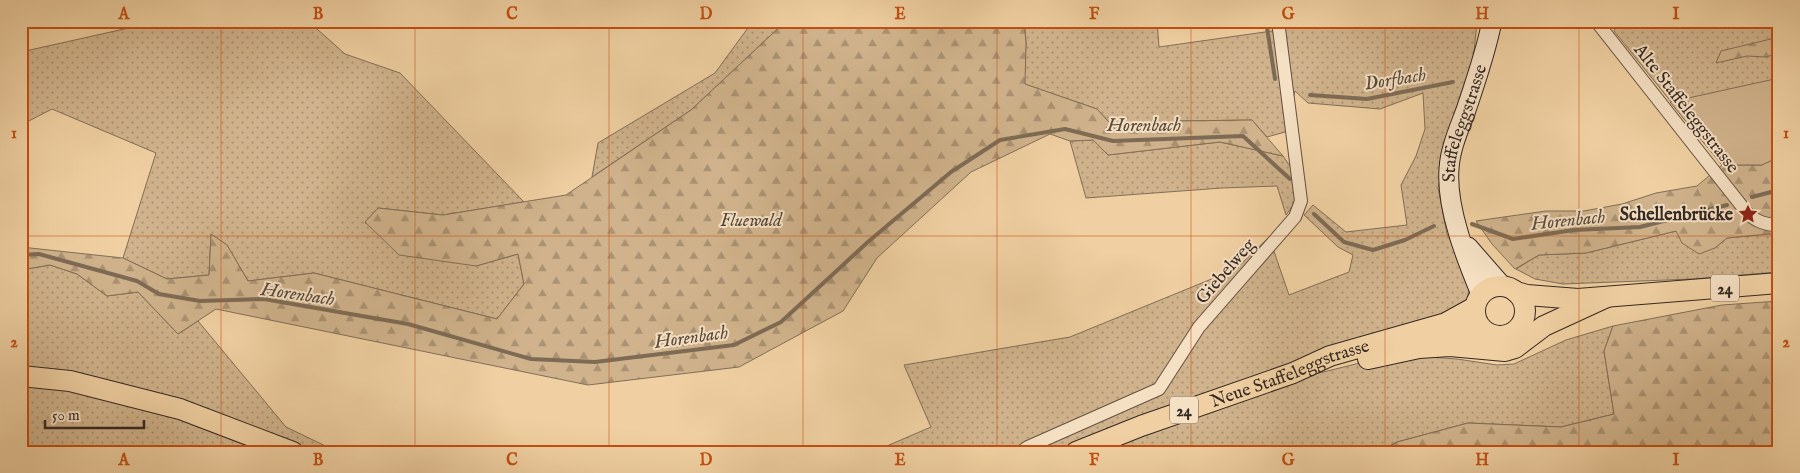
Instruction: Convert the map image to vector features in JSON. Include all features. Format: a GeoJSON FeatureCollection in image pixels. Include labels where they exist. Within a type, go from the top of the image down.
{"type":"FeatureCollection","features":[{"type":"Feature","properties":{"kind":"main road","name":"24"},"geometry":{"type":"LineString","coordinates":[[1509,289],[1528,295],[1578,299],[1779,284]]}},
{"type":"Feature","properties":{"kind":"main road"},"geometry":{"type":"LineString","coordinates":[[1494,287],[1509,289],[1522,300],[1525,307],[1521,325],[1510,334],[1502,337],[1486,333],[1476,320],[1478,301],[1494,287]]}},
{"type":"Feature","properties":{"kind":"main road","name":"24"},"geometry":{"type":"LineString","coordinates":[[1293,372],[1332,367],[1419,348],[1450,346],[1492,350],[1510,349],[1526,341],[1544,326],[1608,297]]}},
{"type":"Feature","properties":{"kind":"main road","name":"24"},"geometry":{"type":"LineString","coordinates":[[1521,325],[1578,299]]}},
{"type":"Feature","properties":{"kind":"main road","name":"Neue Staffeleggstrasse"},"geometry":{"type":"LineString","coordinates":[[1076,452],[1160,419],[1293,372],[1330,356],[1446,323],[1478,301]]}},
{"type":"Feature","properties":{"kind":"main road","name":"24"},"geometry":{"type":"LineString","coordinates":[[1419,348],[1433,338],[1450,334],[1462,332],[1486,333]]}},
{"type":"Feature","properties":{"kind":"main road"},"geometry":{"type":"LineString","coordinates":[[21,376],[70,381],[180,409],[293,452]]}},
{"type":"Feature","properties":{"kind":"street","name":"Giebelweg"},"geometry":{"type":"LineString","coordinates":[[1021,452],[1028,447],[1159,389],[1199,327],[1295,217],[1301,201],[1278,21]]}},
{"type":"Feature","properties":{"kind":"street","name":"Staffeleggstrasse"},"geometry":{"type":"LineString","coordinates":[[1478,301],[1449,199],[1449,168],[1457,135],[1483,62],[1492,21]]}},
{"type":"Feature","properties":{"kind":"street","name":"Alte Staffeleggstrasse"},"geometry":{"type":"LineString","coordinates":[[1596,21],[1748,214],[1758,222],[1779,226]]}},
{"type":"Feature","properties":{"kind":"street","name":"Staffeleggstrasse"},"geometry":{"type":"LineString","coordinates":[[1457,228],[1475,256],[1509,289]]}},
{"type":"Feature","properties":{"kind":"green space"},"geometry":{"type":"Polygon","coordinates":[[[160,21],[308,21],[345,54],[400,73],[524,202],[443,215],[378,208],[365,223],[476,266],[518,254],[524,284],[497,319],[314,273],[248,281],[227,245],[211,235],[209,275],[167,279],[123,258],[156,153],[52,109],[21,125],[21,52],[160,21]]]}},
{"type":"Feature","properties":{"kind":"green space"},"geometry":{"type":"Polygon","coordinates":[[[753,21],[786,21],[691,110],[592,177],[598,143],[715,73],[753,21]]]}},
{"type":"Feature","properties":{"kind":"green space","name":"Fluewald"},"geometry":{"type":"Polygon","coordinates":[[[786,21],[1024,21],[1026,43],[1025,84],[1097,109],[1118,132],[1177,121],[1252,120],[1283,156],[1220,142],[1108,155],[1093,140],[1070,141],[1050,134],[971,172],[877,258],[843,311],[739,367],[588,385],[216,309],[178,334],[138,292],[107,296],[77,274],[50,265],[21,270],[21,247],[123,258],[167,279],[209,275],[211,234],[227,245],[248,281],[314,273],[497,319],[524,284],[518,254],[476,266],[399,255],[365,222],[378,208],[443,215],[566,195],[691,110],[786,21]]]}},
{"type":"Feature","properties":{"kind":"green space"},"geometry":{"type":"Polygon","coordinates":[[[1024,21],[1157,21],[1159,47],[1279,30],[1278,21],[1477,21],[1472,72],[1451,132],[1438,188],[1447,234],[1470,279],[1466,310],[1202,394],[1055,452],[873,452],[931,427],[904,365],[1070,337],[1236,269],[1269,237],[1289,295],[1349,272],[1353,255],[1338,247],[1304,215],[1313,205],[1346,232],[1407,225],[1401,185],[1416,156],[1425,129],[1423,93],[1380,109],[1308,103],[1295,91],[1285,132],[1267,137],[1252,120],[1177,121],[1118,132],[1097,109],[1024,84],[1026,43],[1024,21]]]}},
{"type":"Feature","properties":{"kind":"green space"},"geometry":{"type":"Polygon","coordinates":[[[1619,21],[1779,21],[1779,157],[1722,165],[1614,31],[1619,21]]]}},
{"type":"Feature","properties":{"kind":"green space"},"geometry":{"type":"Polygon","coordinates":[[[1779,37],[1779,53],[1766,57],[1747,56],[1716,63],[1721,51],[1779,37]]]}},
{"type":"Feature","properties":{"kind":"green space"},"geometry":{"type":"Polygon","coordinates":[[[1779,78],[1779,157],[1762,165],[1722,165],[1670,102],[1779,78]]]}},
{"type":"Feature","properties":{"kind":"green space"},"geometry":{"type":"Polygon","coordinates":[[[1093,140],[1108,155],[1220,142],[1283,156],[1305,188],[1286,215],[1277,186],[1086,198],[1070,141],[1093,140]]]}},
{"type":"Feature","properties":{"kind":"green space"},"geometry":{"type":"Polygon","coordinates":[[[1779,157],[1779,233],[1727,238],[1715,248],[1699,254],[1682,243],[1676,231],[1586,253],[1539,255],[1515,269],[1492,244],[1476,221],[1546,211],[1584,211],[1622,204],[1656,193],[1697,186],[1722,165],[1761,165],[1779,157]]]}},
{"type":"Feature","properties":{"kind":"green space"},"geometry":{"type":"Polygon","coordinates":[[[1676,231],[1715,248],[1727,238],[1779,233],[1779,272],[1692,279],[1563,284],[1535,279],[1516,269],[1539,255],[1586,253],[1676,231]]]}},
{"type":"Feature","properties":{"kind":"green space"},"geometry":{"type":"Polygon","coordinates":[[[50,265],[77,274],[107,296],[138,292],[178,334],[198,321],[286,427],[338,452],[21,452],[21,270],[50,265]]]}},
{"type":"Feature","properties":{"kind":"green space"},"geometry":{"type":"Polygon","coordinates":[[[1779,301],[1779,452],[1378,452],[1397,442],[1468,423],[1561,427],[1614,414],[1604,351],[1613,326],[1722,305],[1779,301]]]}},
{"type":"Feature","properties":{"kind":"green space"},"geometry":{"type":"Polygon","coordinates":[[[1613,326],[1604,351],[1614,414],[1561,427],[1468,423],[1397,442],[1378,452],[1100,452],[1303,377],[1364,362],[1429,357],[1497,365],[1514,364],[1566,340],[1613,326]]]}},
{"type":"Feature","properties":{"kind":"waterway","name":"Dorfbach"},"geometry":{"type":"LineString","coordinates":[[1266,21],[1275,79]]}},
{"type":"Feature","properties":{"kind":"waterway","name":"Dorfbach"},"geometry":{"type":"LineString","coordinates":[[1310,95],[1367,99],[1453,82]]}},
{"type":"Feature","properties":{"kind":"waterway","name":"Horenbach"},"geometry":{"type":"LineString","coordinates":[[21,255],[39,254],[137,281],[159,294],[200,301],[264,299],[408,324],[531,359],[595,362],[734,345],[781,322],[869,241],[951,172],[1000,140],[1065,129],[1113,141],[1243,136],[1290,179]]}},
{"type":"Feature","properties":{"kind":"waterway","name":"Horenbach"},"geometry":{"type":"LineString","coordinates":[[1752,197],[1779,190]]}},
{"type":"Feature","properties":{"kind":"waterway","name":"Horenbach"},"geometry":{"type":"LineString","coordinates":[[1472,224],[1513,239],[1574,230],[1640,227],[1727,205]]}},
{"type":"Feature","properties":{"kind":"waterway","name":"Horenbach"},"geometry":{"type":"LineString","coordinates":[[1314,214],[1344,242],[1373,250],[1405,240],[1434,226]]}},
{"type":"Feature","properties":{"kind":"place","name":"Schellenbrücke"},"geometry":{"type":"Point","coordinates":[1748,214]}}]}
